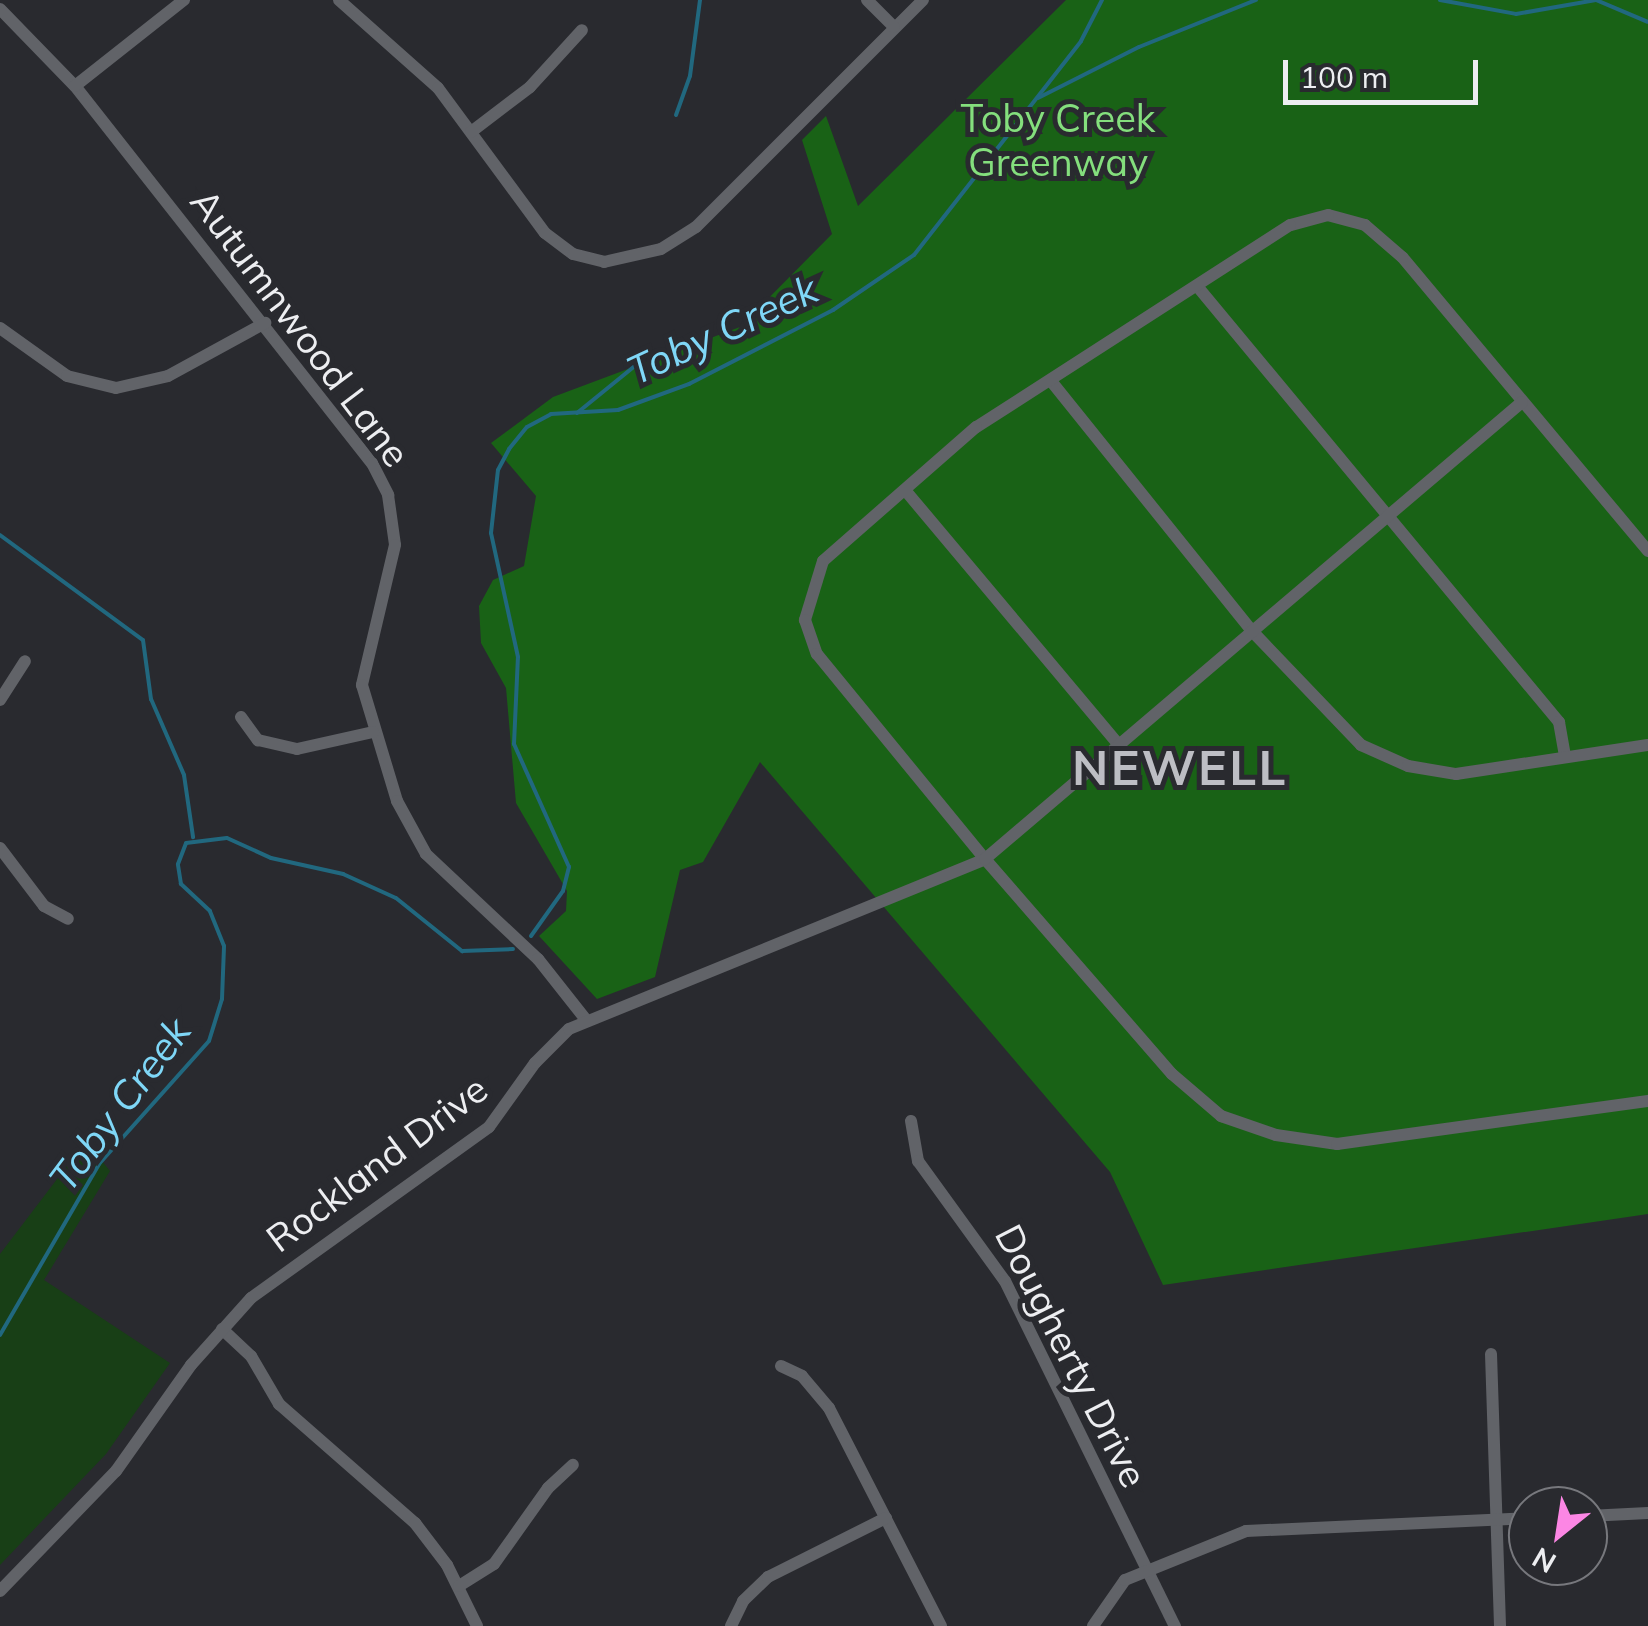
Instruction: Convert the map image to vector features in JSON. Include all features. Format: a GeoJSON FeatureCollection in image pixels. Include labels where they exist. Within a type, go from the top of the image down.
{"type":"FeatureCollection","features":[{"type":"Feature","properties":{"kind":"street"},"geometry":{"type":"LineString","coordinates":[[75,86],[184,0]]}},
{"type":"Feature","properties":{"kind":"street"},"geometry":{"type":"LineString","coordinates":[[339,0],[411,61],[472,132],[558,246],[604,262],[639,257],[682,238],[710,215],[923,0]]}},
{"type":"Feature","properties":{"kind":"street"},"geometry":{"type":"LineString","coordinates":[[867,0],[894,27]]}},
{"type":"Feature","properties":{"kind":"street","name":"Autumnwood Lane"},"geometry":{"type":"LineString","coordinates":[[0,9],[75,86],[372,463],[388,494],[394,545],[362,685],[404,820],[426,854],[538,958],[587,1022]]}},
{"type":"Feature","properties":{"kind":"street"},"geometry":{"type":"LineString","coordinates":[[472,132],[530,87],[582,30]]}},
{"type":"Feature","properties":{"kind":"street"},"geometry":{"type":"LineString","coordinates":[[1648,551],[1402,258],[1365,225],[1328,215],[1290,225],[976,428],[823,561],[805,620],[817,654],[984,859],[1172,1074],[1221,1116],[1276,1135],[1337,1144],[1648,1101]]}},
{"type":"Feature","properties":{"kind":"street"},"geometry":{"type":"LineString","coordinates":[[1197,286],[1559,722],[1565,756]]}},
{"type":"Feature","properties":{"kind":"street"},"geometry":{"type":"LineString","coordinates":[[0,328],[67,376],[116,388],[168,376],[265,323]]}},
{"type":"Feature","properties":{"kind":"street"},"geometry":{"type":"LineString","coordinates":[[1051,381],[1252,631],[1362,745],[1408,766],[1456,774],[1648,745]]}},
{"type":"Feature","properties":{"kind":"street","name":"Rockland Drive"},"geometry":{"type":"LineString","coordinates":[[0,1590],[116,1471],[222,1329],[292,1264],[490,1128],[548,1047],[587,1022],[984,859],[1522,402]]}},
{"type":"Feature","properties":{"kind":"street"},"geometry":{"type":"LineString","coordinates":[[905,490],[1118,745]]}},
{"type":"Feature","properties":{"kind":"street"},"geometry":{"type":"LineString","coordinates":[[0,700],[24,661]]}},
{"type":"Feature","properties":{"kind":"street"},"geometry":{"type":"LineString","coordinates":[[241,717],[258,740],[298,749],[374,732]]}},
{"type":"Feature","properties":{"kind":"street"},"geometry":{"type":"LineString","coordinates":[[0,848],[44,906],[68,919]]}},
{"type":"Feature","properties":{"kind":"street","name":"Dougherty Drive"},"geometry":{"type":"LineString","coordinates":[[911,1121],[918,1161],[1006,1282],[1175,1626]]}},
{"type":"Feature","properties":{"kind":"street"},"geometry":{"type":"LineString","coordinates":[[222,1329],[251,1356],[279,1404],[415,1523],[459,1586],[477,1626]]}},
{"type":"Feature","properties":{"kind":"street"},"geometry":{"type":"LineString","coordinates":[[1491,1354],[1500,1626]]}},
{"type":"Feature","properties":{"kind":"street"},"geometry":{"type":"LineString","coordinates":[[780,1366],[814,1386],[941,1626]]}},
{"type":"Feature","properties":{"kind":"street"},"geometry":{"type":"LineString","coordinates":[[459,1586],[494,1564],[548,1488],[573,1465]]}},
{"type":"Feature","properties":{"kind":"street"},"geometry":{"type":"LineString","coordinates":[[1608,1515],[1648,1513]]}},
{"type":"Feature","properties":{"kind":"street"},"geometry":{"type":"LineString","coordinates":[[731,1626],[743,1601],[768,1577],[886,1518]]}},
{"type":"Feature","properties":{"kind":"street"},"geometry":{"type":"LineString","coordinates":[[1092,1626],[1115,1588],[1147,1569],[1246,1531],[1508,1519]]}},
{"type":"Feature","properties":{"kind":"green space","name":"Toby Creek Greenway"},"geometry":{"type":"Polygon","coordinates":[[[1066,0],[1648,0],[1648,1214],[1163,1285],[1110,1172],[760,762],[703,862],[680,870],[655,977],[597,999],[539,936],[566,911],[567,891],[516,803],[506,688],[481,643],[479,606],[493,580],[524,566],[536,496],[491,443],[553,397],[740,327],[832,234],[802,140],[826,116],[858,206],[1066,0]]]}},
{"type":"Feature","properties":{"kind":"green space"},"geometry":{"type":"Polygon","coordinates":[[[86,1141],[110,1171],[44,1280],[170,1363],[106,1454],[0,1565],[0,1254],[86,1141]]]}},
{"type":"Feature","properties":{"kind":"waterway"},"geometry":{"type":"LineString","coordinates":[[676,115],[690,76],[700,0]]}},
{"type":"Feature","properties":{"kind":"waterway","name":"Toby Creek"},"geometry":{"type":"LineString","coordinates":[[531,936],[563,891],[569,867],[514,744],[518,657],[491,533],[498,470],[509,449],[527,427],[551,414],[618,410],[689,384],[833,310],[914,255],[1081,41],[1102,0]]}},
{"type":"Feature","properties":{"kind":"waterway","name":"Toby Creek"},"geometry":{"type":"LineString","coordinates":[[1038,98],[1139,47],[1256,0]]}},
{"type":"Feature","properties":{"kind":"waterway","name":"Toby Creek"},"geometry":{"type":"LineString","coordinates":[[1440,0],[1516,14],[1596,0],[1648,22]]}},
{"type":"Feature","properties":{"kind":"waterway"},"geometry":{"type":"LineString","coordinates":[[577,413],[641,361]]}},
{"type":"Feature","properties":{"kind":"waterway"},"geometry":{"type":"LineString","coordinates":[[0,535],[143,640],[151,699],[184,775],[193,837]]}},
{"type":"Feature","properties":{"kind":"waterway","name":"Toby Creek"},"geometry":{"type":"LineString","coordinates":[[0,1335],[99,1164],[209,1041],[222,999],[224,946],[210,911],[181,884],[178,864],[186,843],[227,838],[271,858],[343,874],[396,898],[462,951],[513,949]]}},
{"type":"Feature","properties":{"kind":"district","name":"NEWELL"},"geometry":{"type":"Point","coordinates":[1180,768]}}]}
